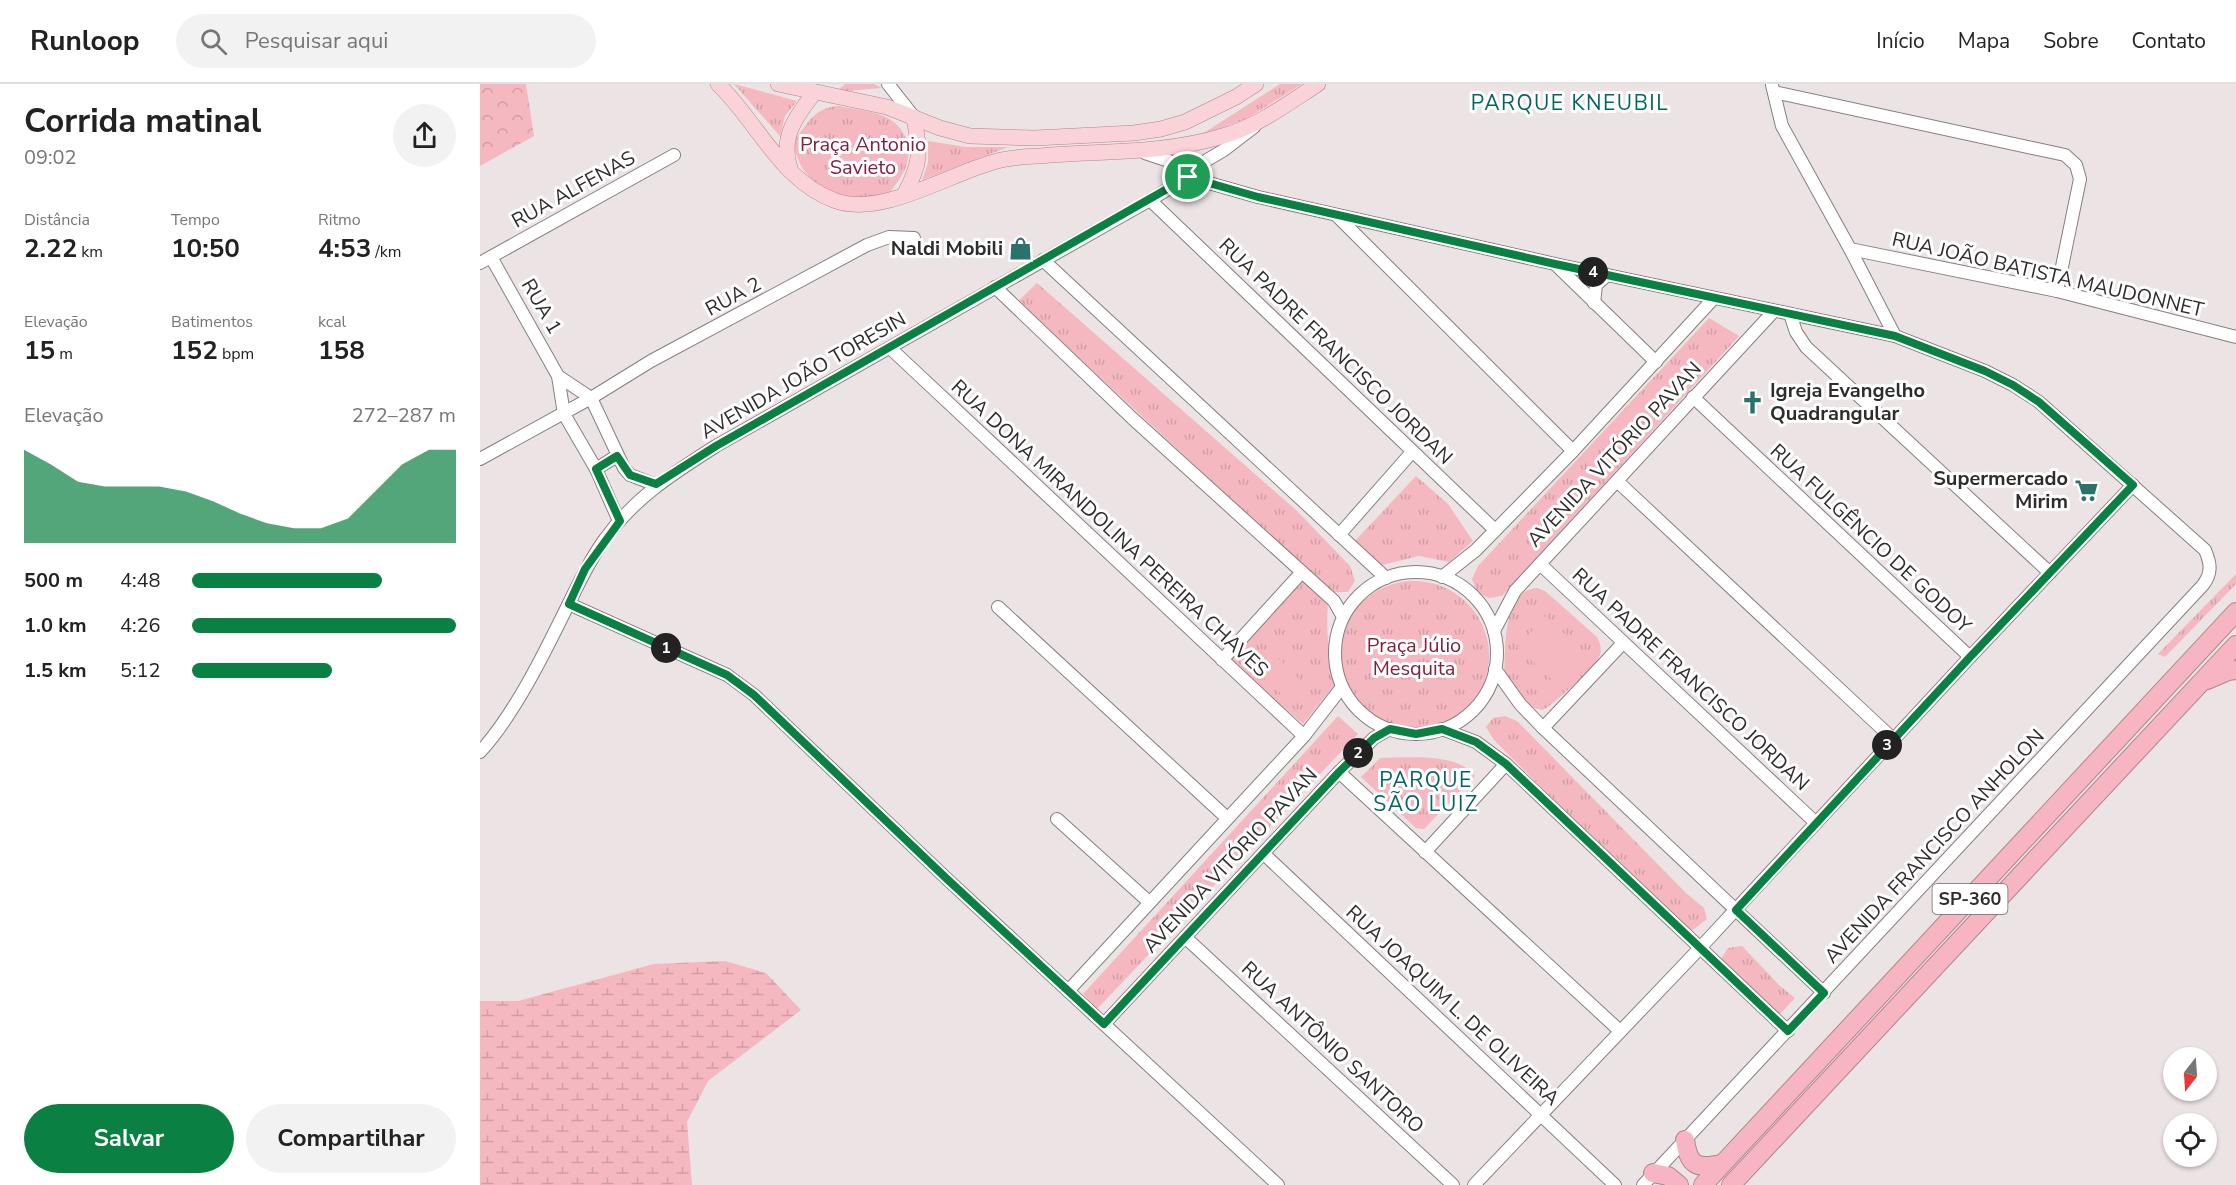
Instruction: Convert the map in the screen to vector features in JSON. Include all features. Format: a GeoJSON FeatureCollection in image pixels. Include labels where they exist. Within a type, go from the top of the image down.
{"type":"FeatureCollection","features":[{"type":"Feature","properties":{"kind":"highway","name":"SP-360"},"geometry":{"type":"LineString","coordinates":[[1703,1185],[2236,612]]}},
{"type":"Feature","properties":{"kind":"highway","name":"SP-360"},"geometry":{"type":"LineString","coordinates":[[1731,1185],[2236,645]]}},
{"type":"Feature","properties":{"kind":"highway"},"geometry":{"type":"LineString","coordinates":[[2196,687],[2213,677],[2236,670]]}},
{"type":"Feature","properties":{"kind":"highway"},"geometry":{"type":"LineString","coordinates":[[1684,1140],[1692,1163],[1701,1166],[1722,1164]]}},
{"type":"Feature","properties":{"kind":"highway"},"geometry":{"type":"LineString","coordinates":[[1648,1179],[1668,1176],[1679,1185]]}},
{"type":"Feature","properties":{"kind":"main road"},"geometry":{"type":"LineString","coordinates":[[718,84],[791,171],[819,193],[836,201],[855,205],[872,204],[904,195],[999,160],[1184,145],[1223,136],[1262,121],[1318,84]]}},
{"type":"Feature","properties":{"kind":"main road"},"geometry":{"type":"LineString","coordinates":[[777,84],[819,88],[887,107],[940,128],[970,136],[1035,138],[1134,133],[1185,122],[1236,97],[1256,84]]}},
{"type":"Feature","properties":{"kind":"main road"},"geometry":{"type":"LineString","coordinates":[[791,171],[786,146],[795,119],[819,88]]}},
{"type":"Feature","properties":{"kind":"main road"},"geometry":{"type":"LineString","coordinates":[[904,195],[917,168],[920,151],[914,117]]}},
{"type":"Feature","properties":{"kind":"street"},"geometry":{"type":"LineString","coordinates":[[888,84],[914,117]]}},
{"type":"Feature","properties":{"kind":"street"},"geometry":{"type":"LineString","coordinates":[[1895,336],[1782,126],[1773,88],[2065,154],[2076,165],[2079,179],[2057,291]]}},
{"type":"Feature","properties":{"kind":"street","name":"AVENIDA JOÃO TORESIN"},"geometry":{"type":"LineString","coordinates":[[480,752],[504,720],[541,658],[585,569],[620,521],[656,484],[716,446],[1150,200],[1188,177],[1262,121]]}},
{"type":"Feature","properties":{"kind":"street"},"geometry":{"type":"LineString","coordinates":[[1132,150],[1160,156],[1188,177],[1258,197],[1555,264],[1895,336],[1985,371],[2013,385],[2039,402],[2133,485],[1893,739],[1736,910],[1474,1185]]}},
{"type":"Feature","properties":{"kind":"street","name":"RUA ALFENAS"},"geometry":{"type":"LineString","coordinates":[[486,260],[674,155]]}},
{"type":"Feature","properties":{"kind":"street","name":"RUA PADRE FRANCISCO JORDAN"},"geometry":{"type":"LineString","coordinates":[[1150,200],[1495,530]]}},
{"type":"Feature","properties":{"kind":"street"},"geometry":{"type":"LineString","coordinates":[[1335,214],[1573,451]]}},
{"type":"Feature","properties":{"kind":"street","name":"RUA 2"},"geometry":{"type":"LineString","coordinates":[[480,459],[564,414],[651,361],[867,245],[889,237],[914,238]]}},
{"type":"Feature","properties":{"kind":"street","name":"RUA JOÃO BATISTA MAUDONNET"},"geometry":{"type":"LineString","coordinates":[[1850,249],[2057,291],[2236,337]]}},
{"type":"Feature","properties":{"kind":"street","name":"RUA 1"},"geometry":{"type":"LineString","coordinates":[[486,260],[536,333],[558,376],[564,414]]}},
{"type":"Feature","properties":{"kind":"street"},"geometry":{"type":"LineString","coordinates":[[1043,260],[1386,578]]}},
{"type":"Feature","properties":{"kind":"street"},"geometry":{"type":"LineString","coordinates":[[1555,264],[1656,362]]}},
{"type":"Feature","properties":{"kind":"street"},"geometry":{"type":"LineString","coordinates":[[1594,303],[1596,285],[1607,275]]}},
{"type":"Feature","properties":{"kind":"street"},"geometry":{"type":"LineString","coordinates":[[995,287],[1132,418],[1334,601],[1343,617]]}},
{"type":"Feature","properties":{"kind":"street","name":"AVENIDA VITÓRIO PAVAN"},"geometry":{"type":"LineString","coordinates":[[1442,576],[1465,560],[1573,451],[1714,298]]}},
{"type":"Feature","properties":{"kind":"street","name":"AVENIDA VITÓRIO PAVAN"},"geometry":{"type":"LineString","coordinates":[[1494,631],[1515,591],[1774,311]]}},
{"type":"Feature","properties":{"kind":"street"},"geometry":{"type":"LineString","coordinates":[[1790,314],[1796,332],[1806,347],[2050,573]]}},
{"type":"Feature","properties":{"kind":"street","name":"RUA DONA MIRANDOLINA PEREIRA CHAVES"},"geometry":{"type":"LineString","coordinates":[[890,348],[1304,736]]}},
{"type":"Feature","properties":{"kind":"street","name":"RUA 1"},"geometry":{"type":"LineString","coordinates":[[558,376],[591,398]]}},
{"type":"Feature","properties":{"kind":"street","name":"RUA FULGÊNCIO DE GODOY"},"geometry":{"type":"LineString","coordinates":[[1693,397],[1970,657]]}},
{"type":"Feature","properties":{"kind":"street"},"geometry":{"type":"LineString","coordinates":[[591,398],[617,456],[630,475],[656,484]]}},
{"type":"Feature","properties":{"kind":"street"},"geometry":{"type":"LineString","coordinates":[[564,414],[596,469],[620,521]]}},
{"type":"Feature","properties":{"kind":"street"},"geometry":{"type":"LineString","coordinates":[[1339,535],[1412,452]]}},
{"type":"Feature","properties":{"kind":"street"},"geometry":{"type":"LineString","coordinates":[[596,469],[617,456]]}},
{"type":"Feature","properties":{"kind":"street"},"geometry":{"type":"LineString","coordinates":[[1617,481],[1893,739]]}},
{"type":"Feature","properties":{"kind":"street","name":"AVENIDA FRANCISCO ANHOLON"},"geometry":{"type":"LineString","coordinates":[[1648,1179],[1824,993],[2208,578],[2211,569],[2205,550],[2133,485]]}},
{"type":"Feature","properties":{"kind":"street","name":"RUA PADRE FRANCISCO JORDAN"},"geometry":{"type":"LineString","coordinates":[[1540,564],[1816,823]]}},
{"type":"Feature","properties":{"kind":"street"},"geometry":{"type":"LineString","coordinates":[[1222,660],[1302,572]]}},
{"type":"Feature","properties":{"kind":"street"},"geometry":{"type":"LineString","coordinates":[[1414,572],[1442,576],[1474,596],[1486,612],[1494,631],[1496,644],[1495,669],[1491,685],[1472,711],[1458,722],[1442,729],[1416,734],[1379,725],[1361,712],[1342,687],[1336,664],[1336,640],[1343,617],[1356,599],[1370,586],[1386,578],[1414,572]]}},
{"type":"Feature","properties":{"kind":"street"},"geometry":{"type":"LineString","coordinates":[[569,604],[727,675],[754,695],[947,879],[1278,1185]]}},
{"type":"Feature","properties":{"kind":"street"},"geometry":{"type":"LineString","coordinates":[[998,607],[1227,818]]}},
{"type":"Feature","properties":{"kind":"street"},"geometry":{"type":"LineString","coordinates":[[1543,728],[1623,643]]}},
{"type":"Feature","properties":{"kind":"street"},"geometry":{"type":"LineString","coordinates":[[1495,669],[1520,704],[1543,728],[1824,993]]}},
{"type":"Feature","properties":{"kind":"street","name":"AVENIDA VITÓRIO PAVAN"},"geometry":{"type":"LineString","coordinates":[[1068,991],[1304,736],[1342,687]]}},
{"type":"Feature","properties":{"kind":"street","name":"AVENIDA VITÓRIO PAVAN"},"geometry":{"type":"LineString","coordinates":[[1104,1024],[1339,772],[1374,738],[1390,729]]}},
{"type":"Feature","properties":{"kind":"street"},"geometry":{"type":"LineString","coordinates":[[1442,729],[1476,742],[1506,764],[1788,1031]]}},
{"type":"Feature","properties":{"kind":"street"},"geometry":{"type":"LineString","coordinates":[[1425,852],[1506,764]]}},
{"type":"Feature","properties":{"kind":"street"},"geometry":{"type":"LineString","coordinates":[[1339,772],[1620,1031]]}},
{"type":"Feature","properties":{"kind":"street"},"geometry":{"type":"LineString","coordinates":[[1057,819],[1149,902]]}},
{"type":"Feature","properties":{"kind":"street","name":"RUA JOAQUIM L. DE OLIVEIRA"},"geometry":{"type":"LineString","coordinates":[[1264,854],[1614,1185]]}},
{"type":"Feature","properties":{"kind":"street","name":"RUA ANTÔNIO SANTORO"},"geometry":{"type":"LineString","coordinates":[[1186,938],[1453,1185]]}},
{"type":"Feature","properties":{"kind":"green space"},"geometry":{"type":"Polygon","coordinates":[[[480,84],[526,84],[534,136],[480,166],[480,84]]]}},
{"type":"Feature","properties":{"kind":"green space"},"geometry":{"type":"Polygon","coordinates":[[[734,84],[797,101],[785,116],[780,136],[734,84]]]}},
{"type":"Feature","properties":{"kind":"green space"},"geometry":{"type":"Polygon","coordinates":[[[845,84],[874,84],[882,88],[836,92],[845,84]]]}},
{"type":"Feature","properties":{"kind":"green space"},"geometry":{"type":"Polygon","coordinates":[[[1280,84],[1302,84],[1246,119],[1199,136],[1280,84]]]}},
{"type":"Feature","properties":{"kind":"green space","name":"Praça Antonio Savieto"},"geometry":{"type":"Polygon","coordinates":[[[839,106],[890,119],[906,137],[908,161],[901,177],[888,193],[863,199],[840,195],[819,185],[803,169],[794,148],[798,135],[816,114],[824,109],[839,106]]]}},
{"type":"Feature","properties":{"kind":"green space"},"geometry":{"type":"Polygon","coordinates":[[[928,141],[966,147],[1008,147],[922,180],[928,163],[928,141]]]}},
{"type":"Feature","properties":{"kind":"green space"},"geometry":{"type":"Polygon","coordinates":[[[1037,283],[1296,510],[1350,566],[1355,581],[1348,592],[1331,592],[1018,301],[1037,283]]]}},
{"type":"Feature","properties":{"kind":"green space"},"geometry":{"type":"Polygon","coordinates":[[[1709,318],[1739,336],[1502,596],[1489,598],[1477,592],[1472,579],[1478,566],[1709,318]]]}},
{"type":"Feature","properties":{"kind":"green space"},"geometry":{"type":"Polygon","coordinates":[[[1416,476],[1448,504],[1473,541],[1449,562],[1419,556],[1382,565],[1355,541],[1416,476]]]}},
{"type":"Feature","properties":{"kind":"green space"},"geometry":{"type":"Polygon","coordinates":[[[2236,574],[2236,584],[2165,657],[2158,654],[2236,574]]]}},
{"type":"Feature","properties":{"kind":"green space","name":"Praça Júlio Mesquita"},"geometry":{"type":"Polygon","coordinates":[[[1303,580],[1328,603],[1328,643],[1336,683],[1303,724],[1229,658],[1303,580]]]}},
{"type":"Feature","properties":{"kind":"green space","name":"Praça Júlio Mesquita"},"geometry":{"type":"Polygon","coordinates":[[[1414,581],[1443,587],[1467,603],[1483,627],[1489,656],[1483,685],[1467,709],[1443,725],[1414,731],[1385,725],[1361,709],[1345,685],[1339,656],[1345,627],[1361,603],[1385,587],[1414,581]]]}},
{"type":"Feature","properties":{"kind":"green space","name":"Praça Júlio Mesquita"},"geometry":{"type":"Polygon","coordinates":[[[1537,588],[1545,591],[1597,637],[1601,648],[1597,661],[1591,668],[1543,710],[1533,708],[1504,677],[1506,638],[1511,611],[1525,592],[1537,588]]]}},
{"type":"Feature","properties":{"kind":"green space"},"geometry":{"type":"Polygon","coordinates":[[[1546,616],[1591,659],[1562,689],[1517,647],[1546,616]]]}},
{"type":"Feature","properties":{"kind":"green space"},"geometry":{"type":"Polygon","coordinates":[[[1277,657],[1309,689],[1294,706],[1262,676],[1277,657]]]}},
{"type":"Feature","properties":{"kind":"green space"},"geometry":{"type":"Polygon","coordinates":[[[1338,716],[1358,734],[1097,1009],[1083,994],[1338,716]]]}},
{"type":"Feature","properties":{"kind":"green space"},"geometry":{"type":"Polygon","coordinates":[[[1505,716],[1517,721],[1686,893],[1704,908],[1707,919],[1688,934],[1494,740],[1486,727],[1493,718],[1505,716]]]}},
{"type":"Feature","properties":{"kind":"green space"},"geometry":{"type":"Polygon","coordinates":[[[1417,757],[1444,760],[1467,768],[1475,776],[1424,829],[1416,828],[1361,777],[1380,758],[1417,757]]]}},
{"type":"Feature","properties":{"kind":"green space"},"geometry":{"type":"Polygon","coordinates":[[[1742,946],[1780,986],[1795,998],[1778,1016],[1720,961],[1728,948],[1742,946]]]}},
{"type":"Feature","properties":{"kind":"green space"},"geometry":{"type":"Polygon","coordinates":[[[725,961],[766,973],[801,1010],[708,1081],[687,1122],[692,1185],[480,1185],[480,1001],[518,1001],[654,964],[725,961]]]}},
{"type":"Feature","properties":{"kind":"place","name":"Naldi Mobili"},"geometry":{"type":"Point","coordinates":[1021,248]}},
{"type":"Feature","properties":{"kind":"place","name":"Igreja Evangelho Quadrangular"},"geometry":{"type":"Point","coordinates":[1752,402]}},
{"type":"Feature","properties":{"kind":"place","name":"Supermercado Mirim"},"geometry":{"type":"Point","coordinates":[2086,490]}},
{"type":"Feature","properties":{"kind":"district","name":"PARQUE KNEUBIL"},"geometry":{"type":"Point","coordinates":[1570,103]}},
{"type":"Feature","properties":{"kind":"district","name":"PARQUE SÃO LUIZ"},"geometry":{"type":"Point","coordinates":[1426,792]}},
{"type":"Feature","properties":{"kind":"route"},"geometry":{"type":"LineString","coordinates":[[1188,177],[1258,197],[1555,264],[1895,336],[1985,371],[2013,385],[2039,402],[2133,485],[1736,910],[1824,993],[1788,1031],[1506,764],[1476,742],[1442,729],[1416,734],[1390,729],[1374,738],[1339,772],[1104,1024],[947,879],[754,695],[727,675],[569,604],[585,569],[620,521],[596,469],[617,456],[630,475],[656,484],[716,446],[1188,177]]}}]}
